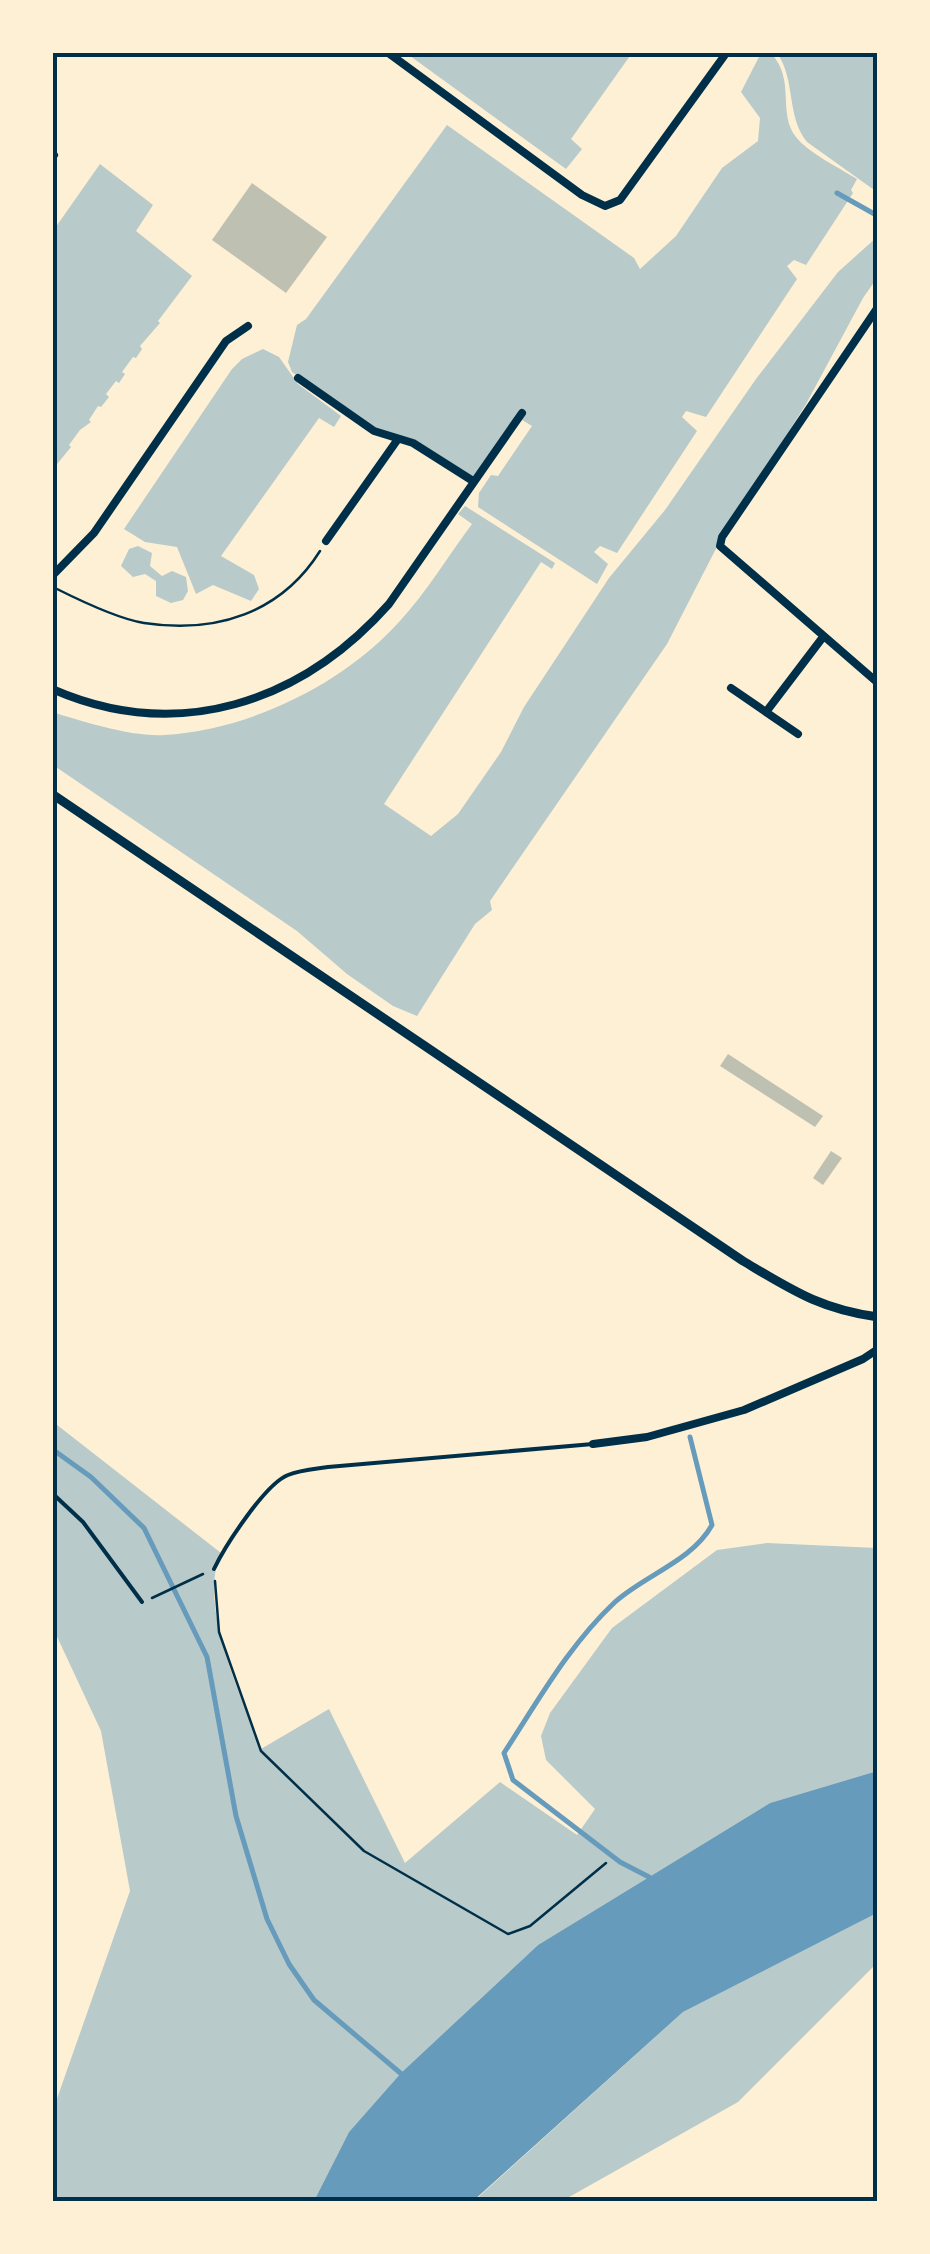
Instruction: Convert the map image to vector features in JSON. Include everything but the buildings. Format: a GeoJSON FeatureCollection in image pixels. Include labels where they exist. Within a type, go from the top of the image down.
{"type":"FeatureCollection","features":[{"type":"Feature","properties":{"kind":"street"},"geometry":{"type":"LineString","coordinates":[[387,52],[582,195],[606,206],[620,200],[727,52]]}},
{"type":"Feature","properties":{"kind":"street"},"geometry":{"type":"LineString","coordinates":[[878,307],[720,546],[878,684]]}},
{"type":"Feature","properties":{"kind":"street"},"geometry":{"type":"LineString","coordinates":[[52,576],[92,537],[226,341],[248,326]]}},
{"type":"Feature","properties":{"kind":"street"},"geometry":{"type":"LineString","coordinates":[[298,378],[374,431],[413,442],[472,481]]}},
{"type":"Feature","properties":{"kind":"street"},"geometry":{"type":"LineString","coordinates":[[52,689],[104,708],[162,714],[215,710],[276,691],[310,673],[366,631],[389,604],[522,413]]}},
{"type":"Feature","properties":{"kind":"street"},"geometry":{"type":"LineString","coordinates":[[326,541],[398,439]]}},
{"type":"Feature","properties":{"kind":"street"},"geometry":{"type":"LineString","coordinates":[[766,712],[823,636]]}},
{"type":"Feature","properties":{"kind":"street"},"geometry":{"type":"LineString","coordinates":[[731,688],[798,734]]}},
{"type":"Feature","properties":{"kind":"street"},"geometry":{"type":"LineString","coordinates":[[52,794],[743,1261],[808,1300],[878,1316]]}},
{"type":"Feature","properties":{"kind":"street"},"geometry":{"type":"LineString","coordinates":[[593,1444],[675,1431],[744,1410],[878,1349]]}},
{"type":"Feature","properties":{"kind":"lane"},"geometry":{"type":"LineString","coordinates":[[214,1569],[221,1553],[277,1481],[290,1474],[328,1467],[593,1444]]}},
{"type":"Feature","properties":{"kind":"lane"},"geometry":{"type":"LineString","coordinates":[[52,1493],[83,1522],[142,1602]]}},
{"type":"Feature","properties":{"kind":"path"},"geometry":{"type":"LineString","coordinates":[[52,588],[140,623],[220,622],[266,606],[286,593],[326,541]]}},
{"type":"Feature","properties":{"kind":"path"},"geometry":{"type":"LineString","coordinates":[[157,1596],[214,1569],[219,1632],[262,1751],[364,1851],[508,1934],[530,1926],[606,1863]]}},
{"type":"Feature","properties":{"kind":"shaded area"},"geometry":{"type":"Polygon","coordinates":[[[406,53],[632,53],[571,139],[582,149],[566,169],[406,53]]]}},
{"type":"Feature","properties":{"kind":"shaded area"},"geometry":{"type":"Polygon","coordinates":[[[761,53],[771,53],[783,74],[790,128],[801,143],[857,179],[853,193],[806,265],[794,260],[787,266],[797,279],[706,417],[686,411],[682,417],[697,431],[617,553],[600,546],[594,552],[608,564],[597,584],[478,507],[479,493],[491,475],[498,476],[532,426],[519,418],[473,481],[413,443],[374,431],[292,372],[288,362],[297,325],[306,319],[447,125],[634,258],[640,269],[676,236],[722,168],[758,141],[760,118],[741,92],[761,53]]]}},
{"type":"Feature","properties":{"kind":"shaded area"},"geometry":{"type":"Polygon","coordinates":[[[777,53],[877,53],[877,192],[807,142],[796,121],[787,75],[777,53]]]}},
{"type":"Feature","properties":{"kind":"shaded area"},"geometry":{"type":"Polygon","coordinates":[[[100,164],[153,205],[136,231],[192,276],[140,346],[136,358],[122,372],[125,374],[119,383],[116,381],[106,394],[109,397],[98,406],[91,422],[80,430],[53,469],[53,231],[100,164]]]}},
{"type":"Feature","properties":{"kind":"shaded area"},"geometry":{"type":"Polygon","coordinates":[[[877,237],[877,278],[806,404],[722,537],[667,644],[490,901],[492,910],[475,924],[417,1016],[393,1006],[347,974],[297,931],[53,765],[52,712],[123,731],[164,735],[229,724],[261,714],[322,684],[376,645],[418,599],[472,524],[458,514],[465,506],[555,563],[552,569],[541,562],[384,804],[431,836],[458,814],[609,578],[665,510],[756,379],[838,272],[877,237]]]}},
{"type":"Feature","properties":{"kind":"shaded area"},"geometry":{"type":"Polygon","coordinates":[[[263,349],[279,357],[298,384],[341,416],[334,427],[319,418],[221,556],[254,575],[259,589],[251,601],[213,585],[196,594],[177,547],[145,542],[124,529],[232,369],[263,349]]]}},
{"type":"Feature","properties":{"kind":"shaded area"},"geometry":{"type":"Polygon","coordinates":[[[138,546],[152,553],[150,566],[162,576],[172,571],[186,577],[188,591],[183,600],[171,603],[156,596],[156,581],[145,574],[133,577],[121,566],[129,549],[138,546]]]}},
{"type":"Feature","properties":{"kind":"shaded area"},"geometry":{"type":"Polygon","coordinates":[[[52,1421],[221,1553],[214,1599],[218,1625],[261,1749],[329,1709],[405,1863],[500,1782],[577,1835],[595,1809],[546,1760],[541,1736],[550,1713],[612,1628],[717,1550],[767,1543],[877,1548],[877,1771],[770,1803],[538,1945],[401,2073],[349,2132],[314,2201],[53,2201],[53,2110],[130,1891],[101,1731],[53,1628],[52,1421]]]}},
{"type":"Feature","properties":{"kind":"shaded area"},"geometry":{"type":"Polygon","coordinates":[[[877,1913],[874,1966],[738,2102],[562,2201],[473,2202],[683,2012],[877,1913]]]}},
{"type":"Feature","properties":{"kind":"water"},"geometry":{"type":"Polygon","coordinates":[[[877,1771],[877,1913],[683,2012],[473,2201],[314,2201],[349,2132],[401,2073],[538,1945],[770,1803],[877,1771]]]}},
{"type":"Feature","properties":{"kind":"waterway"},"geometry":{"type":"LineString","coordinates":[[837,193],[878,216]]}},
{"type":"Feature","properties":{"kind":"waterway"},"geometry":{"type":"LineString","coordinates":[[649,1877],[620,1862],[513,1780],[504,1753],[555,1674],[598,1619],[627,1592],[693,1548],[712,1525],[690,1437]]}},
{"type":"Feature","properties":{"kind":"waterway"},"geometry":{"type":"LineString","coordinates":[[52,1449],[91,1477],[144,1528],[207,1657],[236,1816],[267,1919],[289,1964],[314,2000],[405,2077]]}}]}
